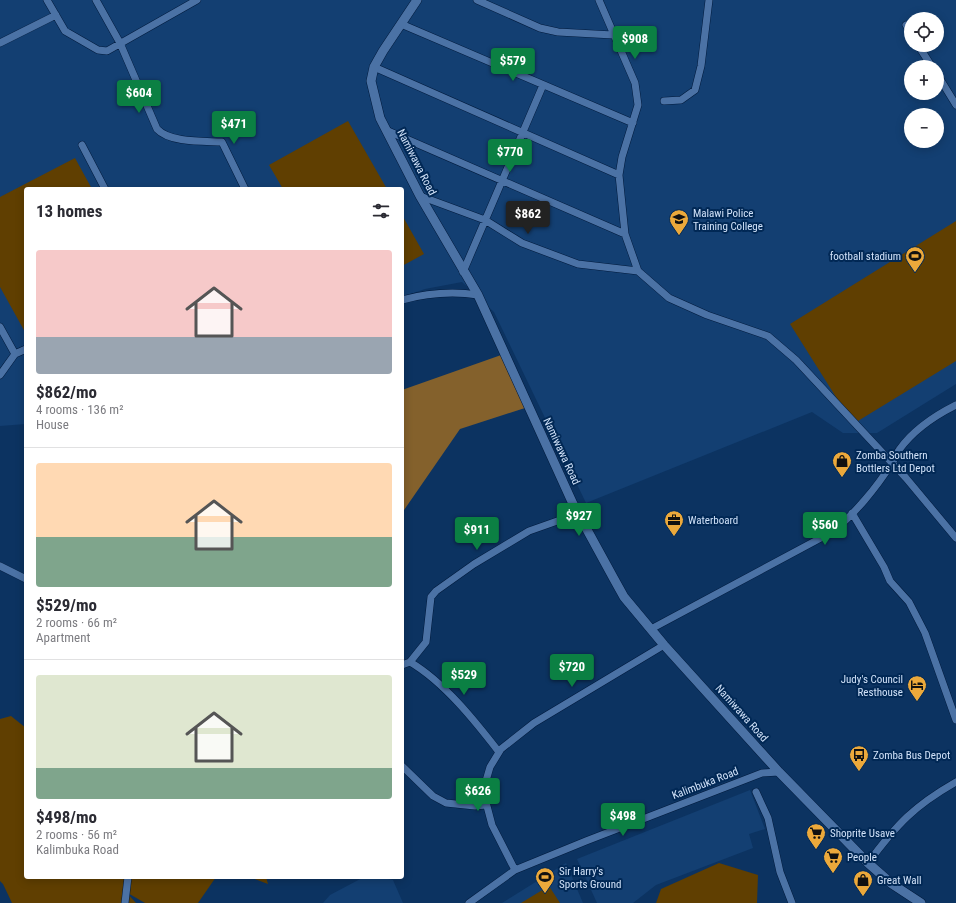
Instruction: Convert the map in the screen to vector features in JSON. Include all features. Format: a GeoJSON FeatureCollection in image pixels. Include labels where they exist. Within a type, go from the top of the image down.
{"type":"FeatureCollection","features":[{"type":"Feature","properties":{"kind":"street"},"geometry":{"type":"LineString","coordinates":[[47,0],[65,32],[98,50],[107,51],[197,0]]}},
{"type":"Feature","properties":{"kind":"street"},"geometry":{"type":"LineString","coordinates":[[96,0],[120,43],[157,129],[165,136],[184,140],[222,142],[243,187]]}},
{"type":"Feature","properties":{"kind":"street"},"geometry":{"type":"LineString","coordinates":[[417,0],[400,24],[374,67],[619,175]]}},
{"type":"Feature","properties":{"kind":"street"},"geometry":{"type":"LineString","coordinates":[[477,0],[540,28],[558,32],[613,34]]}},
{"type":"Feature","properties":{"kind":"street"},"geometry":{"type":"LineString","coordinates":[[599,0],[636,83],[638,106],[622,157],[619,175],[625,234],[638,271],[669,298],[707,315],[768,336],[796,360],[892,463],[956,538]]}},
{"type":"Feature","properties":{"kind":"street"},"geometry":{"type":"LineString","coordinates":[[664,101],[681,100],[695,90],[701,66],[709,0]]}},
{"type":"Feature","properties":{"kind":"street"},"geometry":{"type":"LineString","coordinates":[[0,43],[56,15]]}},
{"type":"Feature","properties":{"kind":"street"},"geometry":{"type":"LineString","coordinates":[[400,24],[633,123]]}},
{"type":"Feature","properties":{"kind":"street","name":"Namiwawa Road"},"geometry":{"type":"LineString","coordinates":[[374,67],[371,81],[380,118],[388,130],[420,196],[463,272],[478,295],[580,516],[624,597],[664,645],[779,772],[868,863],[892,884],[921,903]]}},
{"type":"Feature","properties":{"kind":"street"},"geometry":{"type":"LineString","coordinates":[[463,272],[543,85]]}},
{"type":"Feature","properties":{"kind":"street"},"geometry":{"type":"LineString","coordinates":[[944,85],[956,104]]}},
{"type":"Feature","properties":{"kind":"street"},"geometry":{"type":"LineString","coordinates":[[388,130],[625,234]]}},
{"type":"Feature","properties":{"kind":"street"},"geometry":{"type":"LineString","coordinates":[[82,145],[104,187]]}},
{"type":"Feature","properties":{"kind":"street"},"geometry":{"type":"LineString","coordinates":[[420,196],[485,220],[522,243],[578,264],[638,271]]}},
{"type":"Feature","properties":{"kind":"street"},"geometry":{"type":"LineString","coordinates":[[404,300],[442,292],[457,292],[478,295]]}},
{"type":"Feature","properties":{"kind":"street"},"geometry":{"type":"LineString","coordinates":[[0,327],[15,354]]}},
{"type":"Feature","properties":{"kind":"street"},"geometry":{"type":"LineString","coordinates":[[0,375],[15,354],[24,350]]}},
{"type":"Feature","properties":{"kind":"street"},"geometry":{"type":"LineString","coordinates":[[651,629],[832,532],[852,513],[892,463],[898,450],[912,434],[931,418],[956,405]]}},
{"type":"Feature","properties":{"kind":"street"},"geometry":{"type":"LineString","coordinates":[[852,513],[884,567],[890,581],[909,602],[922,627],[942,676],[956,720]]}},
{"type":"Feature","properties":{"kind":"street"},"geometry":{"type":"LineString","coordinates":[[404,664],[410,662],[426,642],[430,597],[436,590],[474,564],[529,531],[563,519],[580,516]]}},
{"type":"Feature","properties":{"kind":"street"},"geometry":{"type":"LineString","coordinates":[[0,566],[24,578]]}},
{"type":"Feature","properties":{"kind":"street"},"geometry":{"type":"LineString","coordinates":[[515,870],[496,835],[483,791],[490,766],[499,752],[534,723],[664,645]]}},
{"type":"Feature","properties":{"kind":"street"},"geometry":{"type":"LineString","coordinates":[[410,662],[423,670],[460,706],[499,752]]}},
{"type":"Feature","properties":{"kind":"street"},"geometry":{"type":"LineString","coordinates":[[404,768],[433,796],[446,803],[475,806],[486,805]]}},
{"type":"Feature","properties":{"kind":"street","name":"Kalimbuka Road"},"geometry":{"type":"LineString","coordinates":[[469,903],[515,870],[762,773],[779,772]]}},
{"type":"Feature","properties":{"kind":"street"},"geometry":{"type":"LineString","coordinates":[[868,863],[911,811],[956,782]]}},
{"type":"Feature","properties":{"kind":"street"},"geometry":{"type":"LineString","coordinates":[[756,792],[768,818],[780,872],[792,903]]}},
{"type":"Feature","properties":{"kind":"street"},"geometry":{"type":"LineString","coordinates":[[125,903],[128,879]]}},
{"type":"Feature","properties":{"kind":"shaded area","name":"Malawi Police Training College"},"geometry":{"type":"Polygon","coordinates":[[[0,0],[956,0],[956,384],[877,433],[843,433],[812,412],[586,503],[494,312],[462,282],[425,289],[404,296],[404,187],[24,187],[24,424],[0,426],[0,0]]]}},
{"type":"Feature","properties":{"kind":"shaded area"},"geometry":{"type":"Polygon","coordinates":[[[348,121],[386,187],[282,187],[269,165],[348,121]]]}},
{"type":"Feature","properties":{"kind":"shaded area"},"geometry":{"type":"Polygon","coordinates":[[[75,158],[91,187],[24,187],[24,330],[0,287],[0,197],[75,158]]]}},
{"type":"Feature","properties":{"kind":"shaded area"},"geometry":{"type":"Polygon","coordinates":[[[404,219],[424,254],[404,265],[404,219]]]}},
{"type":"Feature","properties":{"kind":"shaded area","name":"football stadium"},"geometry":{"type":"Polygon","coordinates":[[[956,221],[956,361],[853,424],[790,324],[956,221]]]}},
{"type":"Feature","properties":{"kind":"shaded area"},"geometry":{"type":"Polygon","coordinates":[[[504,354],[528,407],[460,429],[404,510],[404,389],[504,354]]]}},
{"type":"Feature","properties":{"kind":"shaded area"},"geometry":{"type":"Polygon","coordinates":[[[11,716],[24,726],[24,879],[215,879],[198,903],[145,903],[126,892],[136,903],[12,903],[0,881],[0,719],[11,716]]]}},
{"type":"Feature","properties":{"kind":"shaded area"},"geometry":{"type":"Polygon","coordinates":[[[750,790],[765,829],[749,834],[753,848],[656,885],[633,903],[597,903],[577,859],[750,790]]]}},
{"type":"Feature","properties":{"kind":"shaded area"},"geometry":{"type":"Polygon","coordinates":[[[566,863],[583,903],[502,903],[566,863]]]}},
{"type":"Feature","properties":{"kind":"shaded area"},"geometry":{"type":"Polygon","coordinates":[[[719,863],[758,875],[757,903],[656,903],[661,889],[719,863]]]}},
{"type":"Feature","properties":{"kind":"shaded area"},"geometry":{"type":"Polygon","coordinates":[[[254,879],[267,879],[268,884],[254,879]]]}},
{"type":"Feature","properties":{"kind":"shaded area"},"geometry":{"type":"Polygon","coordinates":[[[360,879],[388,879],[393,880],[403,903],[323,903],[330,895],[360,879]]]}},
{"type":"Feature","properties":{"kind":"shaded area","name":"Sir Harry's Sports Ground"},"geometry":{"type":"Polygon","coordinates":[[[549,886],[560,903],[521,903],[549,886]]]}},
{"type":"Feature","properties":{"kind":"place","name":"Malawi Police Training College"},"geometry":{"type":"Point","coordinates":[679,236]}},
{"type":"Feature","properties":{"kind":"place","name":"football stadium"},"geometry":{"type":"Point","coordinates":[915,273]}},
{"type":"Feature","properties":{"kind":"place","name":"Zomba Southern Bottlers Ltd Depot"},"geometry":{"type":"Point","coordinates":[842,478]}},
{"type":"Feature","properties":{"kind":"place","name":"Waterboard"},"geometry":{"type":"Point","coordinates":[674,537]}},
{"type":"Feature","properties":{"kind":"place","name":"Judy's Council Resthouse"},"geometry":{"type":"Point","coordinates":[917,702]}},
{"type":"Feature","properties":{"kind":"place","name":"Zomba Bus Depot"},"geometry":{"type":"Point","coordinates":[859,772]}},
{"type":"Feature","properties":{"kind":"place","name":"Shoprite Usave"},"geometry":{"type":"Point","coordinates":[816,850]}},
{"type":"Feature","properties":{"kind":"place","name":"People"},"geometry":{"type":"Point","coordinates":[833,874]}},
{"type":"Feature","properties":{"kind":"place","name":"Sir Harry's Sports Ground"},"geometry":{"type":"Point","coordinates":[545,894]}},
{"type":"Feature","properties":{"kind":"place","name":"Great Wall"},"geometry":{"type":"Point","coordinates":[863,897]}}]}
